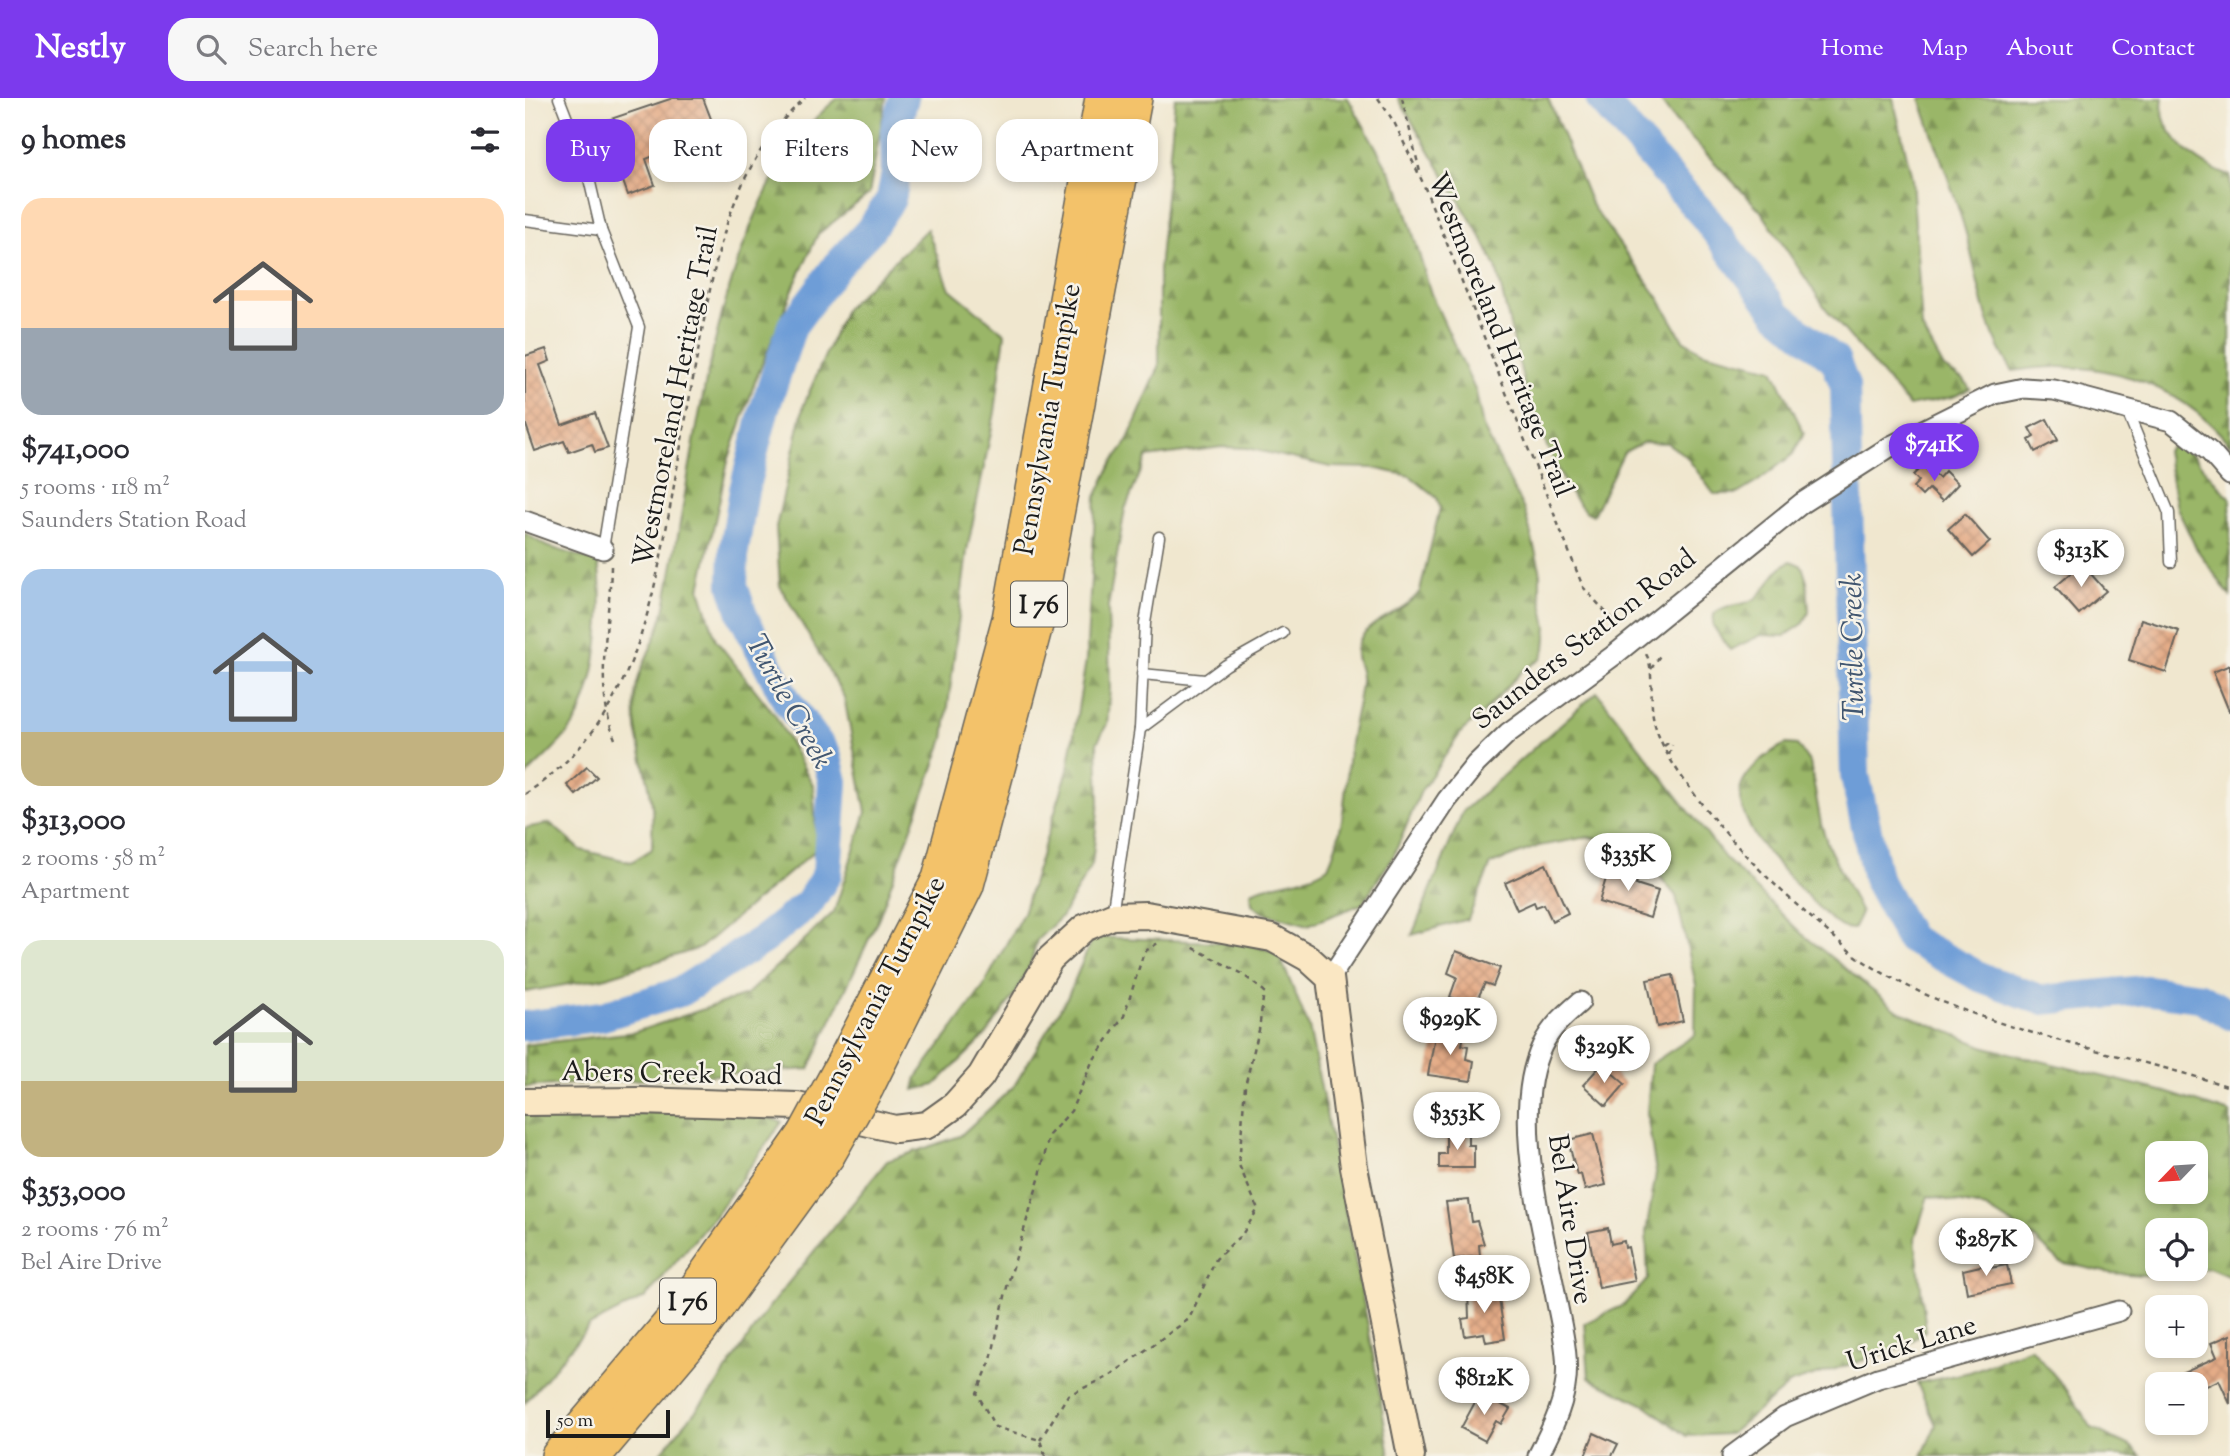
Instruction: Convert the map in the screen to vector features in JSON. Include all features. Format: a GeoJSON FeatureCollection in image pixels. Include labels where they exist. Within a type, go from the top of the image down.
{"type":"FeatureCollection","features":[{"type":"Feature","properties":{"kind":"highway","name":"Pennsylvania Turnpike"},"geometry":{"type":"LineString","coordinates":[[854,1077],[940,879],[1007,632],[1103,98]]}},
{"type":"Feature","properties":{"kind":"highway","name":"Pennsylvania Turnpike"},"geometry":{"type":"LineString","coordinates":[[593,1456],[698,1332],[816,1145],[966,885],[1036,621],[1135,98]]}},
{"type":"Feature","properties":{"kind":"highway","name":"Pennsylvania Turnpike"},"geometry":{"type":"LineString","coordinates":[[559,1456],[816,1145]]}},
{"type":"Feature","properties":{"kind":"street","name":"Saunders Station Road"},"geometry":{"type":"LineString","coordinates":[[1330,978],[1447,800],[1476,764],[1508,733],[1613,656],[1802,503],[1891,446],[1995,394],[2024,388],[2054,390],[2171,421],[2210,452],[2230,475]]}},
{"type":"Feature","properties":{"kind":"street"},"geometry":{"type":"LineString","coordinates":[[525,522],[603,549]]}},
{"type":"Feature","properties":{"kind":"street","name":"Abers Creek Road"},"geometry":{"type":"LineString","coordinates":[[525,1102],[640,1101],[797,1106],[895,1129],[927,1125],[955,1105],[981,1076],[1050,959],[1084,928],[1112,916],[1146,915],[1272,939],[1308,958],[1330,978]]}},
{"type":"Feature","properties":{"kind":"street"},"geometry":{"type":"LineString","coordinates":[[1330,978],[1354,1167],[1411,1456]]}},
{"type":"Feature","properties":{"kind":"street","name":"Bel Aire Drive"},"geometry":{"type":"LineString","coordinates":[[1538,1456],[1556,1420],[1566,1386],[1565,1347],[1528,1128],[1532,1076],[1542,1047],[1555,1025],[1580,1002]]}},
{"type":"Feature","properties":{"kind":"street","name":"Urick Lane"},"geometry":{"type":"LineString","coordinates":[[1732,1456],[1785,1417],[1878,1377],[2119,1311]]}},
{"type":"Feature","properties":{"kind":"lane"},"geometry":{"type":"LineString","coordinates":[[559,98],[587,170],[601,230],[639,327],[603,549]]}},
{"type":"Feature","properties":{"kind":"lane"},"geometry":{"type":"LineString","coordinates":[[525,220],[601,230]]}},
{"type":"Feature","properties":{"kind":"lane"},"geometry":{"type":"LineString","coordinates":[[2125,407],[2169,513],[2171,562]]}},
{"type":"Feature","properties":{"kind":"lane"},"geometry":{"type":"LineString","coordinates":[[1112,916],[1139,729],[1145,623],[1160,537]]}},
{"type":"Feature","properties":{"kind":"lane"},"geometry":{"type":"LineString","coordinates":[[1139,729],[1205,680],[1283,633]]}},
{"type":"Feature","properties":{"kind":"lane"},"geometry":{"type":"LineString","coordinates":[[1142,674],[1205,680]]}},
{"type":"Feature","properties":{"kind":"path","name":"Westmoreland Heritage Trail"},"geometry":{"type":"LineString","coordinates":[[525,794],[550,778],[605,715],[643,639],[657,584],[717,253],[736,198],[761,145],[804,98]]}},
{"type":"Feature","properties":{"kind":"path","name":"Westmoreland Heritage Trail"},"geometry":{"type":"LineString","coordinates":[[1378,98],[1394,122],[1423,183],[1583,587]]}},
{"type":"Feature","properties":{"kind":"path"},"geometry":{"type":"LineString","coordinates":[[1402,98],[1423,183]]}},
{"type":"Feature","properties":{"kind":"path"},"geometry":{"type":"LineString","coordinates":[[603,549],[611,555],[605,715],[615,739]]}},
{"type":"Feature","properties":{"kind":"path"},"geometry":{"type":"LineString","coordinates":[[1651,668],[1661,653]]}},
{"type":"Feature","properties":{"kind":"path"},"geometry":{"type":"LineString","coordinates":[[1664,746],[1672,743],[1669,755]]}},
{"type":"Feature","properties":{"kind":"path"},"geometry":{"type":"LineString","coordinates":[[1665,751],[1696,795],[1746,856],[1805,912],[1864,962],[1927,994],[1992,1019],[2230,1087]]}},
{"type":"Feature","properties":{"kind":"path"},"geometry":{"type":"LineString","coordinates":[[1039,1440],[996,1427],[977,1393],[991,1360],[1007,1287],[1040,1176],[1049,1135],[1071,1111],[1092,1062],[1124,1016],[1144,952],[1162,939]]}},
{"type":"Feature","properties":{"kind":"path"},"geometry":{"type":"LineString","coordinates":[[1039,1440],[1068,1395],[1108,1377],[1189,1319],[1216,1259],[1243,1233],[1258,1209],[1239,1165],[1245,1086],[1259,1030],[1264,991],[1241,973],[1186,943]]}},
{"type":"Feature","properties":{"kind":"path"},"geometry":{"type":"LineString","coordinates":[[1039,1440],[1045,1456]]}},
{"type":"Feature","properties":{"kind":"green space"},"geometry":{"type":"Polygon","coordinates":[[[838,98],[886,98],[873,171],[873,119],[818,119],[838,98]]]}},
{"type":"Feature","properties":{"kind":"green space"},"geometry":{"type":"Polygon","coordinates":[[[1175,98],[1348,98],[1400,190],[1431,294],[1476,392],[1483,427],[1525,512],[1540,569],[1540,592],[1547,627],[1545,649],[1541,659],[1522,671],[1480,716],[1462,731],[1421,791],[1394,855],[1362,904],[1308,925],[1262,912],[1252,904],[1251,892],[1310,876],[1328,867],[1341,825],[1350,742],[1360,691],[1357,647],[1371,626],[1405,605],[1420,591],[1440,508],[1437,498],[1410,476],[1373,468],[1331,467],[1247,448],[1222,447],[1147,457],[1125,509],[1108,607],[1110,689],[1107,724],[1097,743],[1099,802],[1092,864],[1062,916],[1037,940],[1031,963],[1015,994],[986,1035],[935,1085],[914,1090],[917,1077],[982,989],[1023,913],[1068,770],[1086,660],[1096,497],[1112,463],[1126,444],[1159,367],[1159,271],[1175,98]]]}},
{"type":"Feature","properties":{"kind":"green space"},"geometry":{"type":"Polygon","coordinates":[[[1398,98],[1548,98],[1592,206],[1660,300],[1683,340],[1703,352],[1773,369],[1804,433],[1793,454],[1737,494],[1714,494],[1686,456],[1667,443],[1644,442],[1624,452],[1593,515],[1585,511],[1569,492],[1531,413],[1496,267],[1484,242],[1398,98]]]}},
{"type":"Feature","properties":{"kind":"green space"},"geometry":{"type":"Polygon","coordinates":[[[1658,98],[1893,98],[1912,178],[1922,328],[1944,368],[1964,380],[1970,389],[1953,397],[1909,406],[1826,309],[1760,210],[1675,121],[1658,98]]]}},
{"type":"Feature","properties":{"kind":"green space"},"geometry":{"type":"Polygon","coordinates":[[[1920,98],[2163,98],[2166,124],[2173,136],[2194,157],[2230,176],[2230,445],[2209,422],[2185,404],[2132,378],[2074,367],[2013,371],[2002,354],[1988,319],[1960,213],[1920,98]]]}},
{"type":"Feature","properties":{"kind":"green space"},"geometry":{"type":"Polygon","coordinates":[[[772,182],[871,182],[869,194],[818,234],[795,284],[756,379],[728,461],[700,589],[716,640],[775,715],[813,785],[817,849],[700,948],[603,978],[525,992],[525,828],[550,823],[581,850],[631,862],[652,849],[652,806],[638,738],[635,696],[664,611],[700,409],[717,335],[737,264],[763,198],[772,182]]]}},
{"type":"Feature","properties":{"kind":"green space"},"geometry":{"type":"Polygon","coordinates":[[[927,229],[950,289],[1005,334],[995,412],[967,551],[944,739],[879,917],[809,1069],[525,1087],[525,1045],[635,1032],[746,995],[834,912],[866,812],[844,697],[780,586],[776,527],[804,404],[845,309],[927,229]]]}},
{"type":"Feature","properties":{"kind":"green space"},"geometry":{"type":"Polygon","coordinates":[[[2174,443],[2193,456],[2230,498],[2230,596],[2196,548],[2177,508],[2166,451],[2174,443]]]}},
{"type":"Feature","properties":{"kind":"green space"},"geometry":{"type":"Polygon","coordinates":[[[525,533],[546,546],[598,562],[601,601],[594,668],[582,709],[568,733],[525,777],[525,533]]]}},
{"type":"Feature","properties":{"kind":"green space"},"geometry":{"type":"Polygon","coordinates":[[[1791,561],[1802,566],[1807,582],[1809,612],[1804,623],[1785,636],[1761,635],[1730,650],[1713,626],[1714,614],[1723,608],[1756,598],[1780,568],[1791,561]]]}},
{"type":"Feature","properties":{"kind":"green space"},"geometry":{"type":"Polygon","coordinates":[[[1597,692],[1725,858],[1801,933],[1898,1011],[1985,1047],[2165,1092],[2230,1113],[2230,1277],[2208,1268],[2208,1218],[2145,1218],[2145,1275],[2110,1273],[2060,1262],[2033,1237],[1986,1208],[1928,1196],[1915,1238],[1926,1330],[1904,1347],[1791,1383],[1730,1434],[1687,1436],[1645,1405],[1589,1378],[1585,1323],[1624,1305],[1648,1279],[1646,1232],[1656,1173],[1647,1113],[1651,1064],[1695,1035],[1696,985],[1676,896],[1634,845],[1588,837],[1539,846],[1491,864],[1468,919],[1412,935],[1463,811],[1597,692]]]}},
{"type":"Feature","properties":{"kind":"green space"},"geometry":{"type":"Polygon","coordinates":[[[1786,744],[1797,745],[1810,763],[1821,824],[1829,848],[1861,913],[1853,929],[1843,928],[1835,923],[1798,886],[1762,846],[1745,816],[1740,793],[1745,778],[1764,758],[1786,744]]]}},
{"type":"Feature","properties":{"kind":"green space"},"geometry":{"type":"Polygon","coordinates":[[[1093,937],[1241,943],[1278,952],[1309,1027],[1368,1325],[1390,1456],[658,1456],[714,1389],[768,1308],[887,1161],[960,1136],[1014,1086],[1068,996],[1093,937]]]}},
{"type":"Feature","properties":{"kind":"green space"},"geometry":{"type":"Polygon","coordinates":[[[743,1111],[782,1122],[714,1217],[646,1297],[589,1326],[525,1403],[525,1113],[743,1111]]]}},
{"type":"Feature","properties":{"kind":"green space"},"geometry":{"type":"Polygon","coordinates":[[[2031,1348],[2067,1390],[2092,1428],[2132,1447],[2141,1456],[1922,1456],[1936,1425],[1917,1383],[1970,1372],[2031,1348]]]}},
{"type":"Feature","properties":{"kind":"building"},"geometry":{"type":"Polygon","coordinates":[[[673,98],[703,98],[711,119],[649,119],[649,158],[646,159],[649,182],[654,182],[655,185],[628,195],[623,182],[635,182],[635,119],[611,119],[673,98]]]}},
{"type":"Feature","properties":{"kind":"building"},"geometry":{"type":"Polygon","coordinates":[[[546,349],[550,361],[540,365],[562,425],[595,413],[608,448],[595,452],[592,444],[569,452],[564,441],[535,451],[525,422],[525,356],[546,349]]]}},
{"type":"Feature","properties":{"kind":"building"},"geometry":{"type":"Polygon","coordinates":[[[2047,419],[2058,440],[2035,452],[2029,440],[2034,437],[2029,428],[2047,419]]]}},
{"type":"Feature","properties":{"kind":"building"},"geometry":{"type":"Polygon","coordinates":[[[1925,464],[1939,478],[1945,471],[1958,484],[1942,501],[1929,489],[1922,496],[1913,487],[1919,481],[1913,475],[1925,464]]]}},
{"type":"Feature","properties":{"kind":"building"},"geometry":{"type":"Polygon","coordinates":[[[1965,514],[1990,542],[1973,557],[1948,529],[1965,514]]]}},
{"type":"Feature","properties":{"kind":"building"},"geometry":{"type":"Polygon","coordinates":[[[2082,564],[2106,591],[2079,614],[2055,587],[2082,564]]]}},
{"type":"Feature","properties":{"kind":"building"},"geometry":{"type":"Polygon","coordinates":[[[2141,619],[2179,631],[2166,672],[2129,660],[2141,619]]]}},
{"type":"Feature","properties":{"kind":"building"},"geometry":{"type":"Polygon","coordinates":[[[2230,665],[2230,711],[2229,711],[2213,672],[2230,665]]]}},
{"type":"Feature","properties":{"kind":"building"},"geometry":{"type":"Polygon","coordinates":[[[587,767],[597,777],[576,795],[567,785],[587,767]]]}},
{"type":"Feature","properties":{"kind":"building"},"geometry":{"type":"Polygon","coordinates":[[[1546,864],[1568,913],[1552,921],[1544,904],[1536,907],[1534,902],[1517,910],[1505,883],[1546,864]]]}},
{"type":"Feature","properties":{"kind":"building"},"geometry":{"type":"Polygon","coordinates":[[[1610,865],[1639,874],[1636,884],[1658,891],[1650,918],[1599,902],[1610,865]]]}},
{"type":"Feature","properties":{"kind":"building"},"geometry":{"type":"Polygon","coordinates":[[[1456,951],[1500,968],[1493,986],[1485,983],[1474,1006],[1450,997],[1457,977],[1448,973],[1456,951]]]}},
{"type":"Feature","properties":{"kind":"building"},"geometry":{"type":"Polygon","coordinates":[[[1673,975],[1683,1021],[1657,1027],[1647,980],[1673,975]]]}},
{"type":"Feature","properties":{"kind":"building"},"geometry":{"type":"Polygon","coordinates":[[[1436,1030],[1464,1034],[1462,1045],[1468,1046],[1466,1059],[1474,1061],[1471,1081],[1428,1075],[1436,1030]]]}},
{"type":"Feature","properties":{"kind":"building"},"geometry":{"type":"Polygon","coordinates":[[[1602,1064],[1625,1084],[1606,1106],[1583,1085],[1602,1064]]]}},
{"type":"Feature","properties":{"kind":"building"},"geometry":{"type":"Polygon","coordinates":[[[1446,1132],[1468,1132],[1468,1145],[1474,1145],[1474,1168],[1439,1168],[1439,1154],[1446,1154],[1446,1132]]]}},
{"type":"Feature","properties":{"kind":"building"},"geometry":{"type":"Polygon","coordinates":[[[1593,1134],[1606,1185],[1585,1190],[1581,1174],[1577,1175],[1568,1140],[1593,1134]]]}},
{"type":"Feature","properties":{"kind":"building"},"geometry":{"type":"Polygon","coordinates":[[[1469,1200],[1472,1222],[1477,1221],[1484,1244],[1479,1245],[1480,1256],[1454,1259],[1446,1202],[1469,1200]]]}},
{"type":"Feature","properties":{"kind":"building"},"geometry":{"type":"Polygon","coordinates":[[[1608,1228],[1611,1244],[1624,1241],[1625,1248],[1628,1247],[1635,1281],[1599,1288],[1588,1232],[1608,1228]]]}},
{"type":"Feature","properties":{"kind":"building"},"geometry":{"type":"Polygon","coordinates":[[[1989,1264],[1990,1268],[2007,1265],[2011,1284],[1967,1293],[1963,1270],[1989,1264]]]}},
{"type":"Feature","properties":{"kind":"building"},"geometry":{"type":"Polygon","coordinates":[[[1491,1285],[1493,1300],[1499,1299],[1505,1339],[1486,1342],[1484,1333],[1465,1336],[1462,1319],[1469,1318],[1468,1289],[1491,1285]]]}},
{"type":"Feature","properties":{"kind":"building"},"geometry":{"type":"Polygon","coordinates":[[[2230,1335],[2230,1404],[2219,1380],[2208,1385],[2208,1372],[2183,1372],[2217,1357],[2211,1343],[2230,1335]]]}},
{"type":"Feature","properties":{"kind":"building"},"geometry":{"type":"Polygon","coordinates":[[[1480,1393],[1510,1409],[1501,1424],[1496,1421],[1485,1441],[1461,1428],[1480,1393]]]}},
{"type":"Feature","properties":{"kind":"building"},"geometry":{"type":"Polygon","coordinates":[[[1594,1433],[1618,1444],[1612,1456],[1585,1456],[1594,1433]]]}},
{"type":"Feature","properties":{"kind":"waterway","name":"Turtle Creek"},"geometry":{"type":"LineString","coordinates":[[525,1026],[603,1016],[680,992],[764,939],[809,903],[827,874],[833,782],[826,754],[787,701],[743,616],[733,585],[734,550],[744,490],[764,411],[792,326],[835,268],[870,230],[891,199],[896,173],[895,130],[904,98]]}},
{"type":"Feature","properties":{"kind":"waterway","name":"Turtle Creek"},"geometry":{"type":"LineString","coordinates":[[1600,98],[1704,216],[1778,314],[1835,360],[1845,386],[1855,775],[1877,878],[1910,939],[1982,978],[2042,1000],[2146,990],[2200,997],[2230,1015]]}}]}
